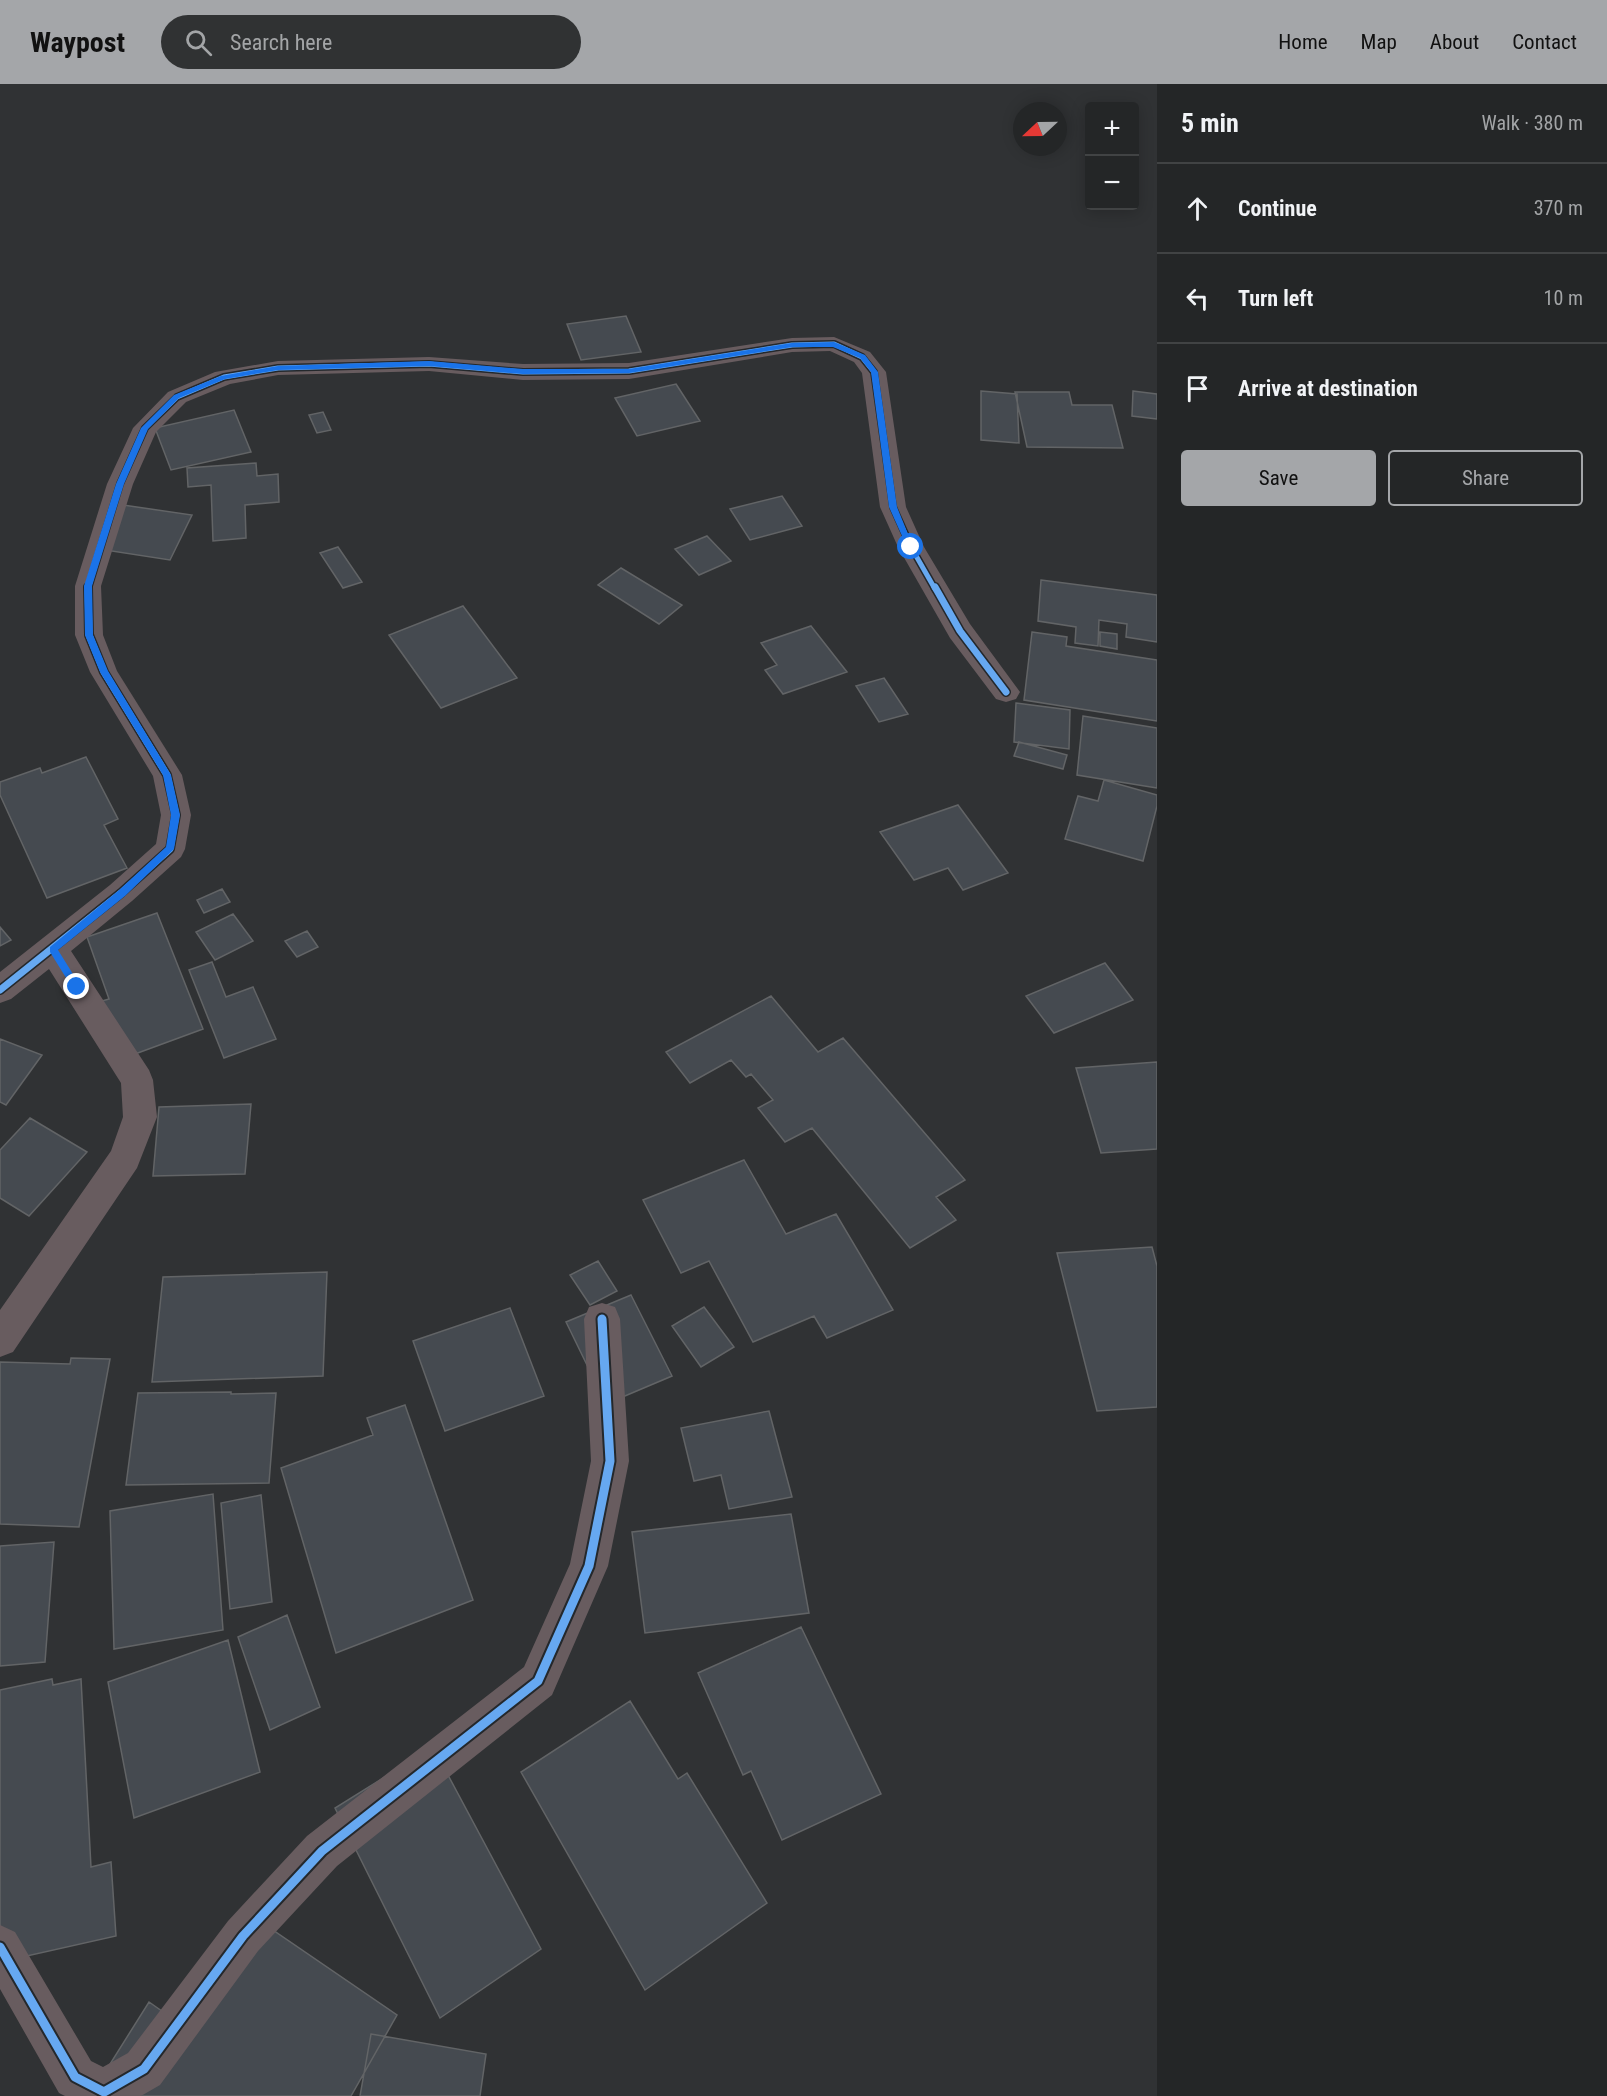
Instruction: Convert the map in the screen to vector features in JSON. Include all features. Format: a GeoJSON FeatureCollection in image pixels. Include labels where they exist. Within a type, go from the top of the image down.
{"type":"FeatureCollection","features":[{"type":"Feature","properties":{"kind":"street"},"geometry":{"type":"LineString","coordinates":[[0,990],[121,894],[170,849],[176,815],[167,775],[100,663],[89,635],[88,586],[120,484],[145,428],[177,397],[224,377],[278,368],[429,363],[523,372],[629,371],[792,345],[834,344],[862,357],[874,372],[893,507],[911,547],[960,631],[1006,692]]}},
{"type":"Feature","properties":{"kind":"street"},"geometry":{"type":"LineString","coordinates":[[0,1340],[125,1158],[140,1117],[137,1080],[53,950]]}},
{"type":"Feature","properties":{"kind":"street"},"geometry":{"type":"LineString","coordinates":[[0,1947],[75,2077],[103,2094],[144,2069],[243,1936],[322,1851],[538,1681],[589,1566],[610,1461],[602,1319]]}},
{"type":"Feature","properties":{"kind":"building"},"geometry":{"type":"Polygon","coordinates":[[[626,316],[641,352],[581,360],[567,324],[626,316]]]}},
{"type":"Feature","properties":{"kind":"building"},"geometry":{"type":"Polygon","coordinates":[[[676,384],[700,421],[637,436],[615,398],[676,384]]]}},
{"type":"Feature","properties":{"kind":"building"},"geometry":{"type":"Polygon","coordinates":[[[981,391],[1017,394],[1019,443],[981,440],[981,391]]]}},
{"type":"Feature","properties":{"kind":"building"},"geometry":{"type":"Polygon","coordinates":[[[1133,391],[1157,394],[1157,419],[1132,416],[1133,391]]]}},
{"type":"Feature","properties":{"kind":"building"},"geometry":{"type":"Polygon","coordinates":[[[1015,392],[1069,392],[1072,405],[1112,405],[1123,448],[1027,447],[1015,392]]]}},
{"type":"Feature","properties":{"kind":"building"},"geometry":{"type":"Polygon","coordinates":[[[234,410],[251,452],[171,470],[155,428],[234,410]]]}},
{"type":"Feature","properties":{"kind":"building"},"geometry":{"type":"Polygon","coordinates":[[[323,412],[331,430],[317,433],[309,415],[323,412]]]}},
{"type":"Feature","properties":{"kind":"building"},"geometry":{"type":"Polygon","coordinates":[[[256,463],[257,476],[278,474],[279,502],[245,505],[246,538],[213,541],[211,485],[188,487],[187,468],[256,463]]]}},
{"type":"Feature","properties":{"kind":"building"},"geometry":{"type":"Polygon","coordinates":[[[782,496],[802,526],[750,540],[730,509],[782,496]]]}},
{"type":"Feature","properties":{"kind":"building"},"geometry":{"type":"Polygon","coordinates":[[[116,504],[192,515],[170,560],[92,548],[116,504]]]}},
{"type":"Feature","properties":{"kind":"building"},"geometry":{"type":"Polygon","coordinates":[[[707,536],[731,561],[699,575],[675,549],[707,536]]]}},
{"type":"Feature","properties":{"kind":"building"},"geometry":{"type":"Polygon","coordinates":[[[338,547],[362,582],[343,588],[320,553],[338,547]]]}},
{"type":"Feature","properties":{"kind":"building"},"geometry":{"type":"Polygon","coordinates":[[[621,568],[682,605],[659,624],[598,585],[621,568]]]}},
{"type":"Feature","properties":{"kind":"building"},"geometry":{"type":"Polygon","coordinates":[[[1041,580],[1157,595],[1157,642],[1126,637],[1127,624],[1099,620],[1098,646],[1075,643],[1076,627],[1038,621],[1041,580]]]}},
{"type":"Feature","properties":{"kind":"building"},"geometry":{"type":"Polygon","coordinates":[[[463,606],[517,678],[441,708],[389,635],[463,606]]]}},
{"type":"Feature","properties":{"kind":"building"},"geometry":{"type":"Polygon","coordinates":[[[811,626],[847,672],[783,694],[765,670],[777,665],[761,643],[811,626]]]}},
{"type":"Feature","properties":{"kind":"building"},"geometry":{"type":"Polygon","coordinates":[[[1032,632],[1067,637],[1066,646],[1157,660],[1157,721],[1024,700],[1032,632]]]}},
{"type":"Feature","properties":{"kind":"building"},"geometry":{"type":"Polygon","coordinates":[[[1100,632],[1117,634],[1117,649],[1100,646],[1100,632]]]}},
{"type":"Feature","properties":{"kind":"building"},"geometry":{"type":"Polygon","coordinates":[[[884,678],[908,714],[879,722],[856,686],[884,678]]]}},
{"type":"Feature","properties":{"kind":"building"},"geometry":{"type":"Polygon","coordinates":[[[1016,703],[1070,710],[1069,749],[1014,742],[1016,703]]]}},
{"type":"Feature","properties":{"kind":"building"},"geometry":{"type":"Polygon","coordinates":[[[1083,716],[1157,728],[1157,788],[1077,775],[1083,716]]]}},
{"type":"Feature","properties":{"kind":"building"},"geometry":{"type":"Polygon","coordinates":[[[1019,742],[1067,755],[1063,769],[1014,756],[1019,742]]]}},
{"type":"Feature","properties":{"kind":"building"},"geometry":{"type":"Polygon","coordinates":[[[86,757],[118,819],[104,825],[127,868],[47,898],[0,795],[0,782],[40,768],[42,773],[86,757]]]}},
{"type":"Feature","properties":{"kind":"building"},"geometry":{"type":"Polygon","coordinates":[[[1104,780],[1157,795],[1157,806],[1143,861],[1065,839],[1078,796],[1098,801],[1104,780]]]}},
{"type":"Feature","properties":{"kind":"building"},"geometry":{"type":"Polygon","coordinates":[[[958,805],[1008,873],[963,890],[948,868],[914,880],[880,832],[958,805]]]}},
{"type":"Feature","properties":{"kind":"building"},"geometry":{"type":"Polygon","coordinates":[[[222,889],[230,902],[204,913],[197,900],[222,889]]]}},
{"type":"Feature","properties":{"kind":"building"},"geometry":{"type":"Polygon","coordinates":[[[157,913],[203,1029],[116,1061],[95,1003],[109,999],[87,937],[157,913]]]}},
{"type":"Feature","properties":{"kind":"building"},"geometry":{"type":"Polygon","coordinates":[[[233,914],[253,941],[215,960],[196,932],[233,914]]]}},
{"type":"Feature","properties":{"kind":"building"},"geometry":{"type":"Polygon","coordinates":[[[0,927],[11,940],[0,946],[0,927]]]}},
{"type":"Feature","properties":{"kind":"building"},"geometry":{"type":"Polygon","coordinates":[[[307,931],[318,947],[297,957],[285,941],[307,931]]]}},
{"type":"Feature","properties":{"kind":"building"},"geometry":{"type":"Polygon","coordinates":[[[212,962],[226,997],[253,987],[276,1039],[224,1058],[189,970],[212,962]]]}},
{"type":"Feature","properties":{"kind":"building"},"geometry":{"type":"Polygon","coordinates":[[[1105,963],[1133,1000],[1054,1033],[1026,996],[1105,963]]]}},
{"type":"Feature","properties":{"kind":"building"},"geometry":{"type":"Polygon","coordinates":[[[771,996],[818,1052],[843,1038],[965,1180],[936,1197],[956,1220],[910,1248],[812,1128],[785,1142],[758,1108],[773,1100],[751,1074],[746,1077],[731,1060],[690,1083],[666,1052],[771,996]]]}},
{"type":"Feature","properties":{"kind":"building"},"geometry":{"type":"Polygon","coordinates":[[[0,1039],[42,1055],[6,1105],[0,1102],[0,1039]]]}},
{"type":"Feature","properties":{"kind":"building"},"geometry":{"type":"Polygon","coordinates":[[[1157,1062],[1157,1149],[1101,1153],[1076,1068],[1157,1062]]]}},
{"type":"Feature","properties":{"kind":"building"},"geometry":{"type":"Polygon","coordinates":[[[251,1104],[245,1174],[153,1176],[159,1107],[251,1104]]]}},
{"type":"Feature","properties":{"kind":"building"},"geometry":{"type":"Polygon","coordinates":[[[30,1118],[87,1152],[29,1216],[0,1198],[0,1150],[30,1118]]]}},
{"type":"Feature","properties":{"kind":"building"},"geometry":{"type":"Polygon","coordinates":[[[744,1160],[786,1234],[836,1214],[893,1310],[827,1338],[814,1316],[753,1342],[709,1261],[681,1273],[643,1200],[744,1160]]]}},
{"type":"Feature","properties":{"kind":"building"},"geometry":{"type":"Polygon","coordinates":[[[1152,1247],[1157,1266],[1157,1407],[1097,1411],[1057,1253],[1152,1247]]]}},
{"type":"Feature","properties":{"kind":"building"},"geometry":{"type":"Polygon","coordinates":[[[598,1261],[617,1291],[590,1305],[570,1275],[598,1261]]]}},
{"type":"Feature","properties":{"kind":"building"},"geometry":{"type":"Polygon","coordinates":[[[327,1272],[323,1376],[152,1382],[163,1277],[327,1272]]]}},
{"type":"Feature","properties":{"kind":"building"},"geometry":{"type":"Polygon","coordinates":[[[631,1295],[672,1376],[606,1404],[566,1322],[631,1295]]]}},
{"type":"Feature","properties":{"kind":"building"},"geometry":{"type":"Polygon","coordinates":[[[704,1307],[734,1347],[701,1367],[672,1326],[704,1307]]]}},
{"type":"Feature","properties":{"kind":"building"},"geometry":{"type":"Polygon","coordinates":[[[510,1308],[544,1396],[445,1431],[413,1341],[510,1308]]]}},
{"type":"Feature","properties":{"kind":"building"},"geometry":{"type":"Polygon","coordinates":[[[71,1358],[110,1359],[79,1527],[0,1524],[0,1362],[70,1364],[71,1358]]]}},
{"type":"Feature","properties":{"kind":"building"},"geometry":{"type":"Polygon","coordinates":[[[231,1392],[231,1394],[276,1393],[269,1483],[126,1485],[138,1393],[231,1392]]]}},
{"type":"Feature","properties":{"kind":"building"},"geometry":{"type":"Polygon","coordinates":[[[405,1405],[473,1600],[336,1653],[281,1468],[373,1435],[367,1418],[405,1405]]]}},
{"type":"Feature","properties":{"kind":"building"},"geometry":{"type":"Polygon","coordinates":[[[769,1411],[792,1497],[729,1509],[721,1475],[694,1481],[681,1428],[769,1411]]]}},
{"type":"Feature","properties":{"kind":"building"},"geometry":{"type":"Polygon","coordinates":[[[213,1494],[223,1630],[114,1649],[110,1511],[213,1494]]]}},
{"type":"Feature","properties":{"kind":"building"},"geometry":{"type":"Polygon","coordinates":[[[261,1495],[272,1602],[230,1609],[221,1503],[261,1495]]]}},
{"type":"Feature","properties":{"kind":"building"},"geometry":{"type":"Polygon","coordinates":[[[791,1514],[809,1613],[645,1633],[632,1532],[791,1514]]]}},
{"type":"Feature","properties":{"kind":"building"},"geometry":{"type":"Polygon","coordinates":[[[54,1542],[45,1662],[0,1666],[0,1546],[54,1542]]]}},
{"type":"Feature","properties":{"kind":"building"},"geometry":{"type":"Polygon","coordinates":[[[287,1615],[320,1707],[270,1730],[238,1637],[287,1615]]]}},
{"type":"Feature","properties":{"kind":"building"},"geometry":{"type":"Polygon","coordinates":[[[801,1627],[881,1794],[782,1840],[751,1771],[743,1775],[698,1673],[801,1627]]]}},
{"type":"Feature","properties":{"kind":"building"},"geometry":{"type":"Polygon","coordinates":[[[228,1640],[260,1772],[134,1818],[108,1682],[228,1640]]]}},
{"type":"Feature","properties":{"kind":"building"},"geometry":{"type":"Polygon","coordinates":[[[52,1679],[53,1685],[81,1679],[91,1867],[111,1862],[116,1936],[0,1962],[0,1690],[52,1679]]]}},
{"type":"Feature","properties":{"kind":"building"},"geometry":{"type":"Polygon","coordinates":[[[630,1701],[678,1779],[687,1773],[767,1903],[645,1990],[521,1772],[630,1701]]]}},
{"type":"Feature","properties":{"kind":"building"},"geometry":{"type":"Polygon","coordinates":[[[433,1747],[541,1949],[440,2018],[335,1808],[433,1747]]]}},
{"type":"Feature","properties":{"kind":"building"},"geometry":{"type":"Polygon","coordinates":[[[254,1917],[397,2015],[351,2096],[90,2096],[149,2002],[169,2016],[254,1917]]]}},
{"type":"Feature","properties":{"kind":"building"},"geometry":{"type":"Polygon","coordinates":[[[371,2034],[486,2054],[480,2096],[360,2096],[371,2034]]]}},
{"type":"Feature","properties":{"kind":"cycle path"},"geometry":{"type":"LineString","coordinates":[[0,990],[121,893],[170,849],[176,815],[167,775],[104,672],[89,635],[88,586],[120,484],[145,428],[177,397],[224,377],[278,368],[429,364],[523,372],[629,371],[792,345],[834,344],[862,357],[874,372],[893,507],[911,547],[960,631],[1006,692]]}},
{"type":"Feature","properties":{"kind":"cycle path"},"geometry":{"type":"LineString","coordinates":[[0,1947],[75,2077],[104,2092],[144,2069],[243,1936],[322,1851],[538,1681],[589,1566],[610,1461],[602,1319]]}},
{"type":"Feature","properties":{"kind":"route"},"geometry":{"type":"LineString","coordinates":[[77,987],[53,950],[121,894],[170,849],[176,815],[167,775],[104,672],[89,635],[88,586],[120,484],[145,428],[177,397],[224,377],[278,368],[429,363],[523,372],[629,371],[792,345],[834,344],[862,357],[874,372],[893,507],[911,547]]}}]}
